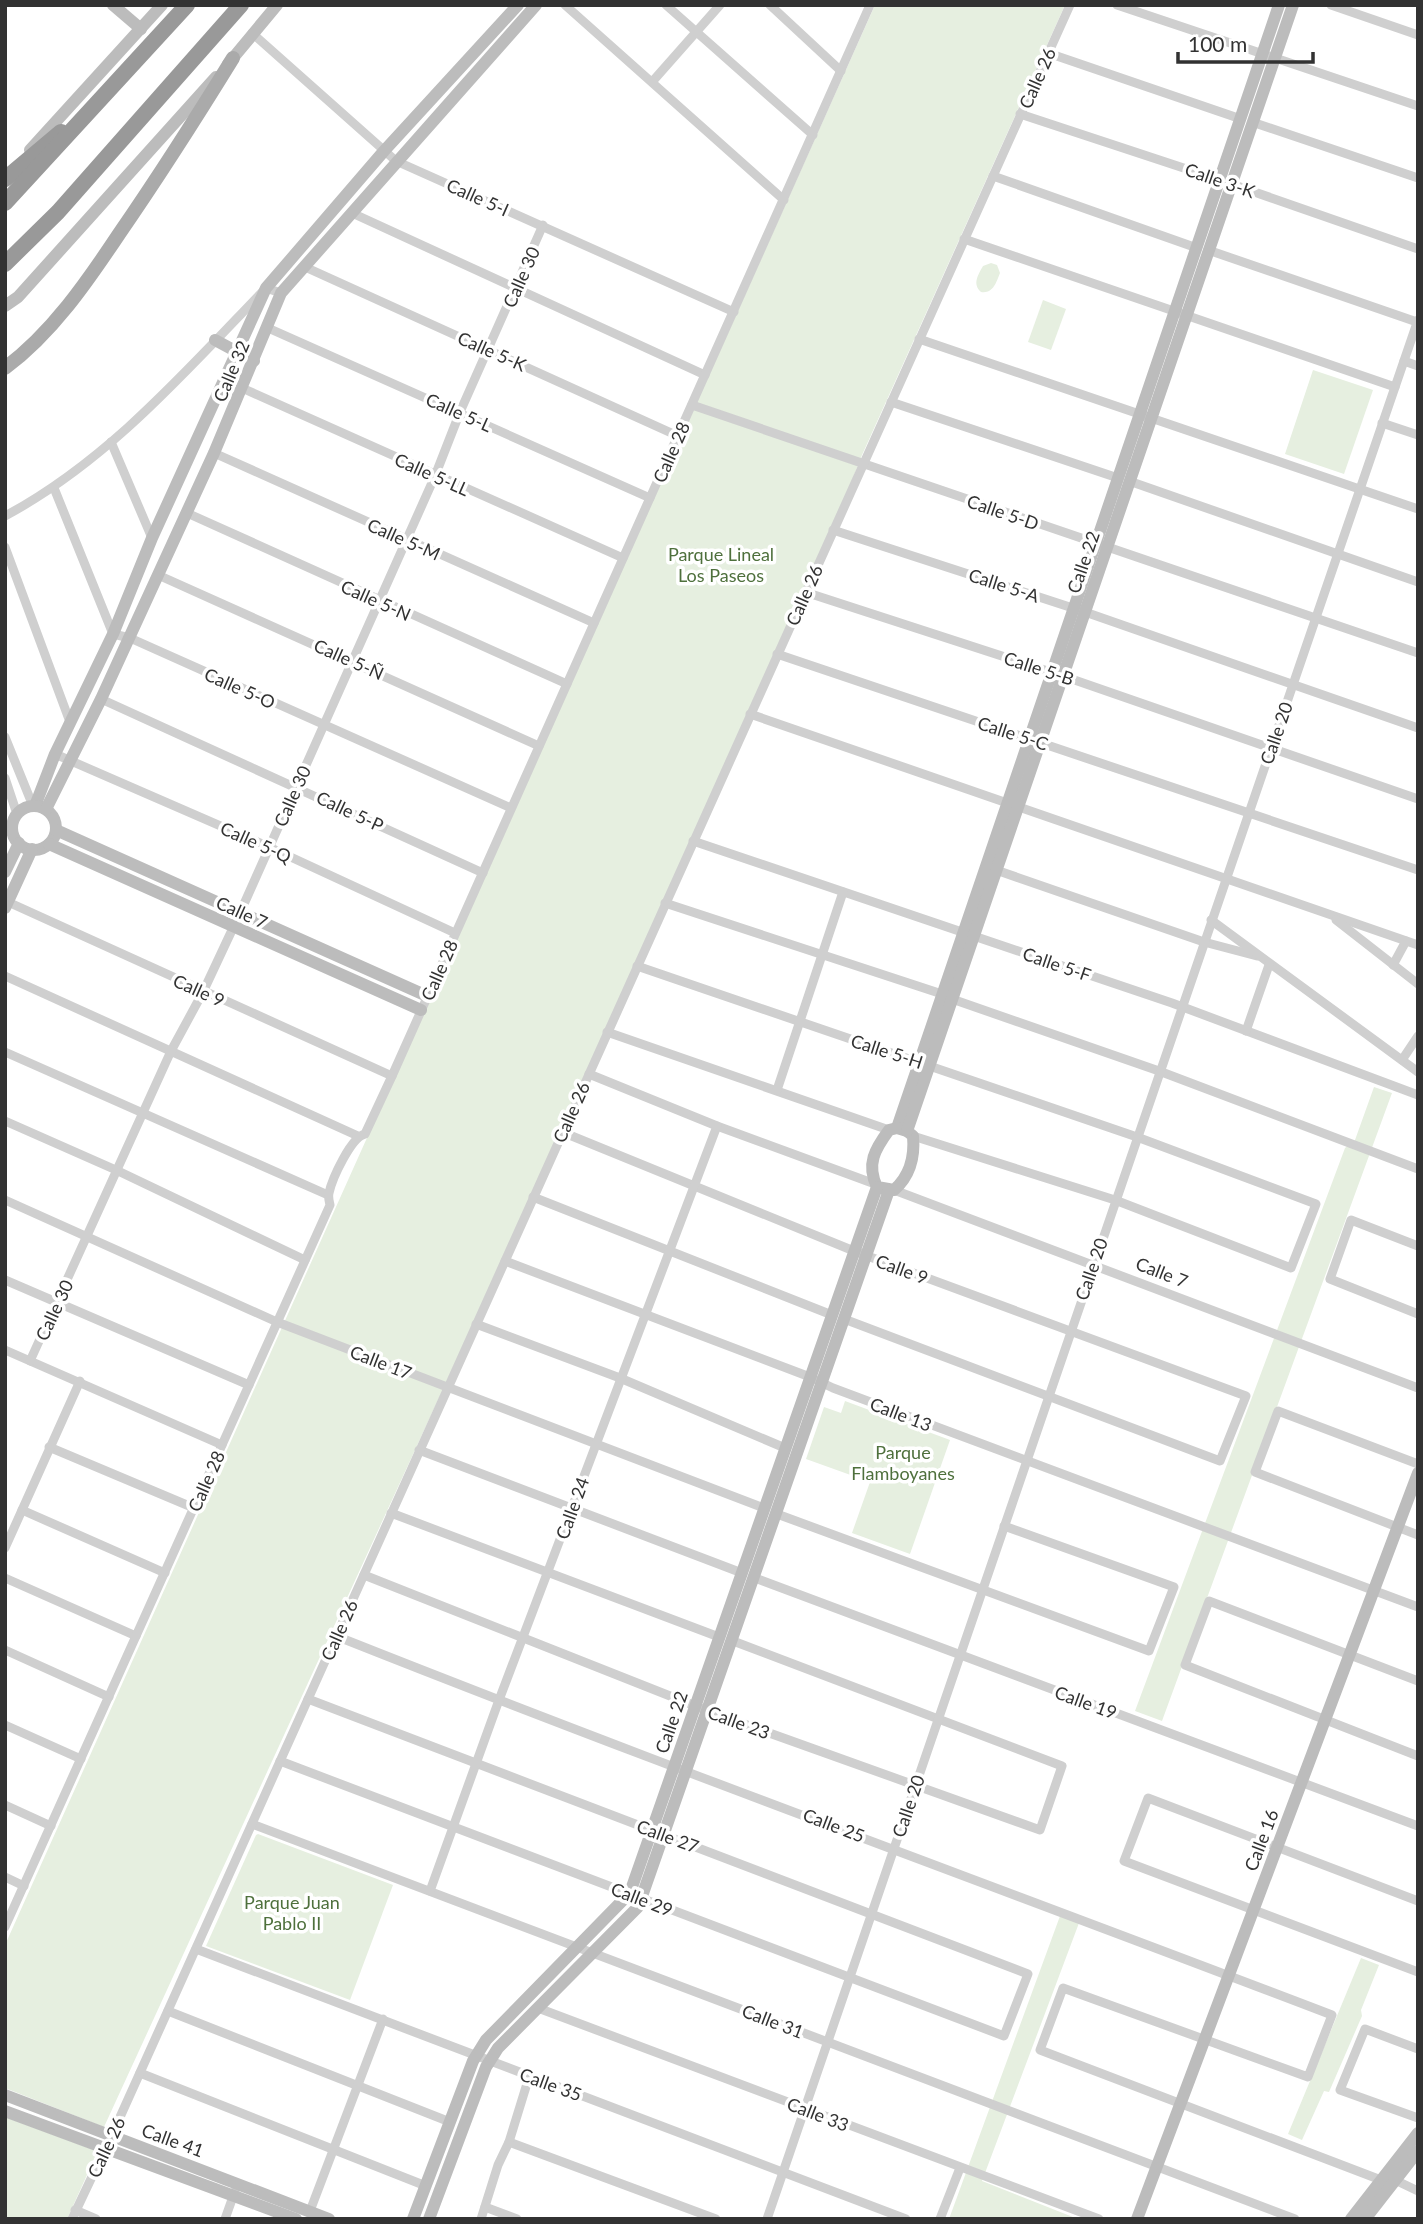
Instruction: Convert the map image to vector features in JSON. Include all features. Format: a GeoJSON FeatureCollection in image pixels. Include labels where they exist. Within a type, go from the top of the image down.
{"type":"FeatureCollection","features":[{"type":"Feature","properties":{"kind":"highway"},"geometry":{"type":"LineString","coordinates":[[5,202],[187,5]]}},
{"type":"Feature","properties":{"kind":"highway"},"geometry":{"type":"LineString","coordinates":[[5,264],[58,212],[241,5]]}},
{"type":"Feature","properties":{"kind":"highway"},"geometry":{"type":"LineString","coordinates":[[5,178],[114,87]]}},
{"type":"Feature","properties":{"kind":"main road"},"geometry":{"type":"LineString","coordinates":[[5,368],[24,354],[81,289],[165,167],[233,58]]}},
{"type":"Feature","properties":{"kind":"street"},"geometry":{"type":"LineString","coordinates":[[113,5],[141,29]]}},
{"type":"Feature","properties":{"kind":"street"},"geometry":{"type":"LineString","coordinates":[[5,178],[162,5]]}},
{"type":"Feature","properties":{"kind":"street"},"geometry":{"type":"LineString","coordinates":[[5,306],[18,296],[60,251],[277,5]]}},
{"type":"Feature","properties":{"kind":"street","name":"Calle 32"},"geometry":{"type":"LineString","coordinates":[[38,807],[55,754],[113,634],[152,538],[266,288],[384,151],[518,5]]}},
{"type":"Feature","properties":{"kind":"street","name":"Calle 32"},"geometry":{"type":"LineString","coordinates":[[38,807],[71,761],[102,699],[214,453],[281,293],[536,5]]}},
{"type":"Feature","properties":{"kind":"street"},"geometry":{"type":"LineString","coordinates":[[565,5],[784,200]]}},
{"type":"Feature","properties":{"kind":"street"},"geometry":{"type":"LineString","coordinates":[[666,5],[813,135]]}},
{"type":"Feature","properties":{"kind":"street"},"geometry":{"type":"LineString","coordinates":[[652,82],[720,5]]}},
{"type":"Feature","properties":{"kind":"street"},"geometry":{"type":"LineString","coordinates":[[770,5],[841,71]]}},
{"type":"Feature","properties":{"kind":"street","name":"Calle 28"},"geometry":{"type":"LineString","coordinates":[[5,1927],[330,1205],[328,1195],[352,1143],[358,1136],[365,1134],[870,5]]}},
{"type":"Feature","properties":{"kind":"street","name":"Calle 26"},"geometry":{"type":"LineString","coordinates":[[74,2215],[1070,5]]}},
{"type":"Feature","properties":{"kind":"street"},"geometry":{"type":"LineString","coordinates":[[1118,5],[1418,106]]}},
{"type":"Feature","properties":{"kind":"street","name":"Calle 22"},"geometry":{"type":"LineString","coordinates":[[1269,55],[1279,5]]}},
{"type":"Feature","properties":{"kind":"street","name":"Calle 22"},"geometry":{"type":"LineString","coordinates":[[901,1131],[1246,121],[1269,55],[1293,5]]}},
{"type":"Feature","properties":{"kind":"street"},"geometry":{"type":"LineString","coordinates":[[1331,5],[1418,35]]}},
{"type":"Feature","properties":{"kind":"street","name":"Calle 5-I"},"geometry":{"type":"LineString","coordinates":[[253,33],[396,160],[734,312]]}},
{"type":"Feature","properties":{"kind":"street"},"geometry":{"type":"LineString","coordinates":[[1048,53],[1418,178]]}},
{"type":"Feature","properties":{"kind":"street","name":"Calle 3-K"},"geometry":{"type":"LineString","coordinates":[[1020,114],[1418,249]]}},
{"type":"Feature","properties":{"kind":"street"},"geometry":{"type":"LineString","coordinates":[[993,176],[1417,321]]}},
{"type":"Feature","properties":{"kind":"street"},"geometry":{"type":"LineString","coordinates":[[352,213],[705,375]]}},
{"type":"Feature","properties":{"kind":"street","name":"Calle 30"},"geometry":{"type":"LineString","coordinates":[[30,1361],[170,1051],[240,913],[436,476],[460,412],[543,225]]}},
{"type":"Feature","properties":{"kind":"street"},"geometry":{"type":"LineString","coordinates":[[964,239],[1395,387]]}},
{"type":"Feature","properties":{"kind":"street","name":"Calle 5-K"},"geometry":{"type":"LineString","coordinates":[[305,267],[678,436]]}},
{"type":"Feature","properties":{"kind":"street"},"geometry":{"type":"LineString","coordinates":[[5,516],[54,488],[128,428],[266,288],[281,293]]}},
{"type":"Feature","properties":{"kind":"street","name":"Calle 20"},"geometry":{"type":"LineString","coordinates":[[767,2219],[1417,321]]}},
{"type":"Feature","properties":{"kind":"street","name":"Calle 5-L"},"geometry":{"type":"LineString","coordinates":[[268,328],[650,498]]}},
{"type":"Feature","properties":{"kind":"street"},"geometry":{"type":"LineString","coordinates":[[919,339],[1418,509]]}},
{"type":"Feature","properties":{"kind":"street"},"geometry":{"type":"LineString","coordinates":[[215,340],[254,361]]}},
{"type":"Feature","properties":{"kind":"street"},"geometry":{"type":"LineString","coordinates":[[1404,361],[1418,366]]}},
{"type":"Feature","properties":{"kind":"street","name":"Calle 5-LL"},"geometry":{"type":"LineString","coordinates":[[242,388],[623,558]]}},
{"type":"Feature","properties":{"kind":"street"},"geometry":{"type":"LineString","coordinates":[[891,402],[1418,582]]}},
{"type":"Feature","properties":{"kind":"street","name":"Calle 5-D"},"geometry":{"type":"LineString","coordinates":[[692,405],[1418,653]]}},
{"type":"Feature","properties":{"kind":"street"},"geometry":{"type":"LineString","coordinates":[[1382,423],[1418,435]]}},
{"type":"Feature","properties":{"kind":"street"},"geometry":{"type":"LineString","coordinates":[[111,442],[152,538]]}},
{"type":"Feature","properties":{"kind":"street","name":"Calle 5-M"},"geometry":{"type":"LineString","coordinates":[[214,453],[594,623]]}},
{"type":"Feature","properties":{"kind":"street"},"geometry":{"type":"LineString","coordinates":[[54,488],[113,634]]}},
{"type":"Feature","properties":{"kind":"street","name":"Calle 5-N"},"geometry":{"type":"LineString","coordinates":[[187,513],[567,684]]}},
{"type":"Feature","properties":{"kind":"street","name":"Calle 5-A"},"geometry":{"type":"LineString","coordinates":[[833,530],[1079,610],[1418,728]]}},
{"type":"Feature","properties":{"kind":"street"},"geometry":{"type":"LineString","coordinates":[[5,547],[71,722]]}},
{"type":"Feature","properties":{"kind":"street","name":"Calle 5-Ñ"},"geometry":{"type":"LineString","coordinates":[[158,575],[539,746]]}},
{"type":"Feature","properties":{"kind":"street","name":"Calle 5-B"},"geometry":{"type":"LineString","coordinates":[[805,592],[1057,674],[1418,799]]}},
{"type":"Feature","properties":{"kind":"street","name":"Calle 5-O"},"geometry":{"type":"LineString","coordinates":[[113,634],[130,638],[511,808]]}},
{"type":"Feature","properties":{"kind":"street","name":"Calle 5-C"},"geometry":{"type":"LineString","coordinates":[[777,654],[1418,870]]}},
{"type":"Feature","properties":{"kind":"street","name":"Calle 5-P"},"geometry":{"type":"LineString","coordinates":[[102,699],[483,873]]}},
{"type":"Feature","properties":{"kind":"street"},"geometry":{"type":"LineString","coordinates":[[750,714],[1418,945]]}},
{"type":"Feature","properties":{"kind":"street"},"geometry":{"type":"LineString","coordinates":[[5,737],[7,749],[38,807],[54,818],[56,830],[49,844],[43,848],[32,849],[19,842],[13,828],[17,814],[24,808],[38,807]]}},
{"type":"Feature","properties":{"kind":"street","name":"Calle 5-Q"},"geometry":{"type":"LineString","coordinates":[[55,754],[269,847],[456,933]]}},
{"type":"Feature","properties":{"kind":"street"},"geometry":{"type":"LineString","coordinates":[[5,778],[17,814]]}},
{"type":"Feature","properties":{"kind":"street","name":"Calle 22"},"geometry":{"type":"LineString","coordinates":[[968,934],[996,870],[1013,805]]}},
{"type":"Feature","properties":{"kind":"street","name":"Calle 7"},"geometry":{"type":"LineString","coordinates":[[56,830],[427,996]]}},
{"type":"Feature","properties":{"kind":"street","name":"Calle 5-F"},"geometry":{"type":"LineString","coordinates":[[693,841],[1182,1006],[1418,1096]]}},
{"type":"Feature","properties":{"kind":"street"},"geometry":{"type":"LineString","coordinates":[[5,872],[19,842]]}},
{"type":"Feature","properties":{"kind":"street","name":"Calle 7"},"geometry":{"type":"LineString","coordinates":[[49,844],[421,1010]]}},
{"type":"Feature","properties":{"kind":"street"},"geometry":{"type":"LineString","coordinates":[[6,905],[32,849]]}},
{"type":"Feature","properties":{"kind":"street"},"geometry":{"type":"LineString","coordinates":[[996,870],[1204,942],[1257,956]]}},
{"type":"Feature","properties":{"kind":"street"},"geometry":{"type":"LineString","coordinates":[[777,1090],[843,892]]}},
{"type":"Feature","properties":{"kind":"street"},"geometry":{"type":"LineString","coordinates":[[665,903],[947,996],[1159,1071],[1418,1169]]}},
{"type":"Feature","properties":{"kind":"street","name":"Calle 9"},"geometry":{"type":"LineString","coordinates":[[6,905],[391,1076]]}},
{"type":"Feature","properties":{"kind":"street"},"geometry":{"type":"LineString","coordinates":[[1331,916],[1418,984]]}},
{"type":"Feature","properties":{"kind":"street"},"geometry":{"type":"LineString","coordinates":[[1211,920],[1418,1072]]}},
{"type":"Feature","properties":{"kind":"street"},"geometry":{"type":"LineString","coordinates":[[1393,965],[1406,941]]}},
{"type":"Feature","properties":{"kind":"street"},"geometry":{"type":"LineString","coordinates":[[1246,1031],[1269,965]]}},
{"type":"Feature","properties":{"kind":"street","name":"Calle 5-H"},"geometry":{"type":"LineString","coordinates":[[637,966],[1137,1137],[1316,1204],[1292,1268],[1115,1200]]}},
{"type":"Feature","properties":{"kind":"street"},"geometry":{"type":"LineString","coordinates":[[5,976],[358,1136]]}},
{"type":"Feature","properties":{"kind":"street"},"geometry":{"type":"LineString","coordinates":[[607,1032],[1115,1200]]}},
{"type":"Feature","properties":{"kind":"street"},"geometry":{"type":"LineString","coordinates":[[1402,1060],[1418,1037]]}},
{"type":"Feature","properties":{"kind":"street"},"geometry":{"type":"LineString","coordinates":[[5,1052],[328,1195]]}},
{"type":"Feature","properties":{"kind":"street","name":"Calle 7"},"geometry":{"type":"LineString","coordinates":[[589,1073],[717,1126],[1418,1388]]}},
{"type":"Feature","properties":{"kind":"street"},"geometry":{"type":"LineString","coordinates":[[5,1121],[116,1170],[305,1260]]}},
{"type":"Feature","properties":{"kind":"street","name":"Calle 24"},"geometry":{"type":"LineString","coordinates":[[430,1891],[595,1444],[717,1126]]}},
{"type":"Feature","properties":{"kind":"street"},"geometry":{"type":"LineString","coordinates":[[901,1131],[911,1165],[902,1182],[884,1188],[871,1166],[873,1155],[901,1131]]}},
{"type":"Feature","properties":{"kind":"street","name":"Calle 9"},"geometry":{"type":"LineString","coordinates":[[562,1132],[860,1254],[1246,1396],[1220,1461],[1048,1396]]}},
{"type":"Feature","properties":{"kind":"street","name":"Calle 22"},"geometry":{"type":"LineString","coordinates":[[429,2219],[490,2061],[498,2048],[638,1907],[777,1514],[816,1380],[884,1188]]}},
{"type":"Feature","properties":{"kind":"street"},"geometry":{"type":"LineString","coordinates":[[533,1197],[1048,1396]]}},
{"type":"Feature","properties":{"kind":"street","name":"Calle 17"},"geometry":{"type":"LineString","coordinates":[[5,1200],[277,1322],[764,1508]]}},
{"type":"Feature","properties":{"kind":"street"},"geometry":{"type":"LineString","coordinates":[[1418,1246],[1352,1220],[1329,1279],[1418,1314]]}},
{"type":"Feature","properties":{"kind":"street","name":"Calle 13"},"geometry":{"type":"LineString","coordinates":[[505,1261],[831,1387],[1418,1607]]}},
{"type":"Feature","properties":{"kind":"street"},"geometry":{"type":"LineString","coordinates":[[5,1280],[248,1385]]}},
{"type":"Feature","properties":{"kind":"street"},"geometry":{"type":"LineString","coordinates":[[476,1324],[620,1378],[785,1448]]}},
{"type":"Feature","properties":{"kind":"street"},"geometry":{"type":"LineString","coordinates":[[5,1350],[222,1446]]}},
{"type":"Feature","properties":{"kind":"street","name":"Calle 22"},"geometry":{"type":"LineString","coordinates":[[413,2219],[477,2055],[486,2040],[628,1893],[785,1448],[816,1380]]}},
{"type":"Feature","properties":{"kind":"street"},"geometry":{"type":"LineString","coordinates":[[5,1548],[80,1381]]}},
{"type":"Feature","properties":{"kind":"street"},"geometry":{"type":"LineString","coordinates":[[1418,1464],[1278,1411],[1255,1472],[1418,1535]]}},
{"type":"Feature","properties":{"kind":"street"},"geometry":{"type":"LineString","coordinates":[[49,1447],[194,1508]]}},
{"type":"Feature","properties":{"kind":"street"},"geometry":{"type":"LineString","coordinates":[[419,1450],[742,1573]]}},
{"type":"Feature","properties":{"kind":"street","name":"Calle 16"},"geometry":{"type":"LineString","coordinates":[[1137,2219],[1418,1473]]}},
{"type":"Feature","properties":{"kind":"street"},"geometry":{"type":"LineString","coordinates":[[22,1510],[164,1573]]}},
{"type":"Feature","properties":{"kind":"street"},"geometry":{"type":"LineString","coordinates":[[391,1513],[719,1637]]}},
{"type":"Feature","properties":{"kind":"street"},"geometry":{"type":"LineString","coordinates":[[777,1514],[1149,1651],[1174,1587],[1004,1526]]}},
{"type":"Feature","properties":{"kind":"street","name":"Calle 23"},"geometry":{"type":"LineString","coordinates":[[363,1575],[708,1711],[1040,1830],[1062,1766],[937,1719]]}},
{"type":"Feature","properties":{"kind":"street"},"geometry":{"type":"LineString","coordinates":[[5,1578],[136,1636]]}},
{"type":"Feature","properties":{"kind":"street","name":"Calle 19"},"geometry":{"type":"LineString","coordinates":[[755,1578],[1418,1826]]}},
{"type":"Feature","properties":{"kind":"street"},"geometry":{"type":"LineString","coordinates":[[1418,1681],[1209,1601],[1185,1665],[1418,1756]]}},
{"type":"Feature","properties":{"kind":"street","name":"Calle 25"},"geometry":{"type":"LineString","coordinates":[[336,1636],[1332,2015],[1308,2077],[1204,2040]]}},
{"type":"Feature","properties":{"kind":"street"},"geometry":{"type":"LineString","coordinates":[[733,1642],[937,1719]]}},
{"type":"Feature","properties":{"kind":"street"},"geometry":{"type":"LineString","coordinates":[[5,1650],[109,1697]]}},
{"type":"Feature","properties":{"kind":"street","name":"Calle 27"},"geometry":{"type":"LineString","coordinates":[[307,1699],[1028,1974],[1004,2036]]}},
{"type":"Feature","properties":{"kind":"street"},"geometry":{"type":"LineString","coordinates":[[5,1725],[81,1759]]}},
{"type":"Feature","properties":{"kind":"street","name":"Calle 29"},"geometry":{"type":"LineString","coordinates":[[280,1761],[1004,2036]]}},
{"type":"Feature","properties":{"kind":"street"},"geometry":{"type":"LineString","coordinates":[[1418,1901],[1148,1798],[1124,1861],[1418,1972]]}},
{"type":"Feature","properties":{"kind":"street"},"geometry":{"type":"LineString","coordinates":[[5,1805],[51,1826]]}},
{"type":"Feature","properties":{"kind":"street","name":"Calle 31"},"geometry":{"type":"LineString","coordinates":[[252,1824],[1295,2219]]}},
{"type":"Feature","properties":{"kind":"street"},"geometry":{"type":"LineString","coordinates":[[5,1877],[24,1886]]}},
{"type":"Feature","properties":{"kind":"street","name":"Calle 35"},"geometry":{"type":"LineString","coordinates":[[196,1949],[906,2219]]}},
{"type":"Feature","properties":{"kind":"street"},"geometry":{"type":"LineString","coordinates":[[1204,2040],[1063,1987],[1040,2050],[1381,2180]]}},
{"type":"Feature","properties":{"kind":"street","name":"Calle 33"},"geometry":{"type":"LineString","coordinates":[[538,2008],[1099,2219]]}},
{"type":"Feature","properties":{"kind":"street"},"geometry":{"type":"LineString","coordinates":[[168,2011],[450,2122]]}},
{"type":"Feature","properties":{"kind":"street"},"geometry":{"type":"LineString","coordinates":[[310,2211],[383,2019]]}},
{"type":"Feature","properties":{"kind":"street"},"geometry":{"type":"LineString","coordinates":[[1418,2049],[1365,2029],[1340,2090],[1418,2118]]}},
{"type":"Feature","properties":{"kind":"street"},"geometry":{"type":"LineString","coordinates":[[140,2073],[426,2186]]}},
{"type":"Feature","properties":{"kind":"street"},"geometry":{"type":"LineString","coordinates":[[481,2219],[530,2077]]}},
{"type":"Feature","properties":{"kind":"street","name":"Calle 41"},"geometry":{"type":"LineString","coordinates":[[5,2095],[329,2219]]}},
{"type":"Feature","properties":{"kind":"street","name":"Calle 41"},"geometry":{"type":"LineString","coordinates":[[5,2111],[296,2219]]}},
{"type":"Feature","properties":{"kind":"street"},"geometry":{"type":"LineString","coordinates":[[1351,2219],[1418,2133]]}},
{"type":"Feature","properties":{"kind":"street"},"geometry":{"type":"LineString","coordinates":[[509,2141],[716,2219]]}},
{"type":"Feature","properties":{"kind":"street"},"geometry":{"type":"LineString","coordinates":[[1365,2219],[1418,2151]]}},
{"type":"Feature","properties":{"kind":"street"},"geometry":{"type":"LineString","coordinates":[[940,2219],[960,2168]]}},
{"type":"Feature","properties":{"kind":"street"},"geometry":{"type":"LineString","coordinates":[[1395,2180],[1418,2191]]}},
{"type":"Feature","properties":{"kind":"street"},"geometry":{"type":"LineString","coordinates":[[225,2219],[238,2183]]}},
{"type":"Feature","properties":{"kind":"street"},"geometry":{"type":"LineString","coordinates":[[485,2207],[517,2219]]}},
{"type":"Feature","properties":{"kind":"street"},"geometry":{"type":"LineString","coordinates":[[74,2215],[96,2219]]}},
{"type":"Feature","properties":{"kind":"green space","name":"Parque Lineal Los Paseos"},"geometry":{"type":"Polygon","coordinates":[[[875,5],[1065,5],[862,455],[827,543],[607,1032],[104,2127],[5,2088],[5,1945],[875,5]]]}},
{"type":"Feature","properties":{"kind":"green space"},"geometry":{"type":"Polygon","coordinates":[[[991,263],[997,265],[1000,273],[991,290],[981,292],[976,283],[978,276],[983,266],[991,263]]]}},
{"type":"Feature","properties":{"kind":"green space"},"geometry":{"type":"Polygon","coordinates":[[[1043,300],[1066,309],[1051,350],[1028,342],[1043,300]]]}},
{"type":"Feature","properties":{"kind":"green space"},"geometry":{"type":"Polygon","coordinates":[[[1313,370],[1373,390],[1344,474],[1285,454],[1313,370]]]}},
{"type":"Feature","properties":{"kind":"green space"},"geometry":{"type":"Polygon","coordinates":[[[1374,1087],[1392,1093],[1162,1721],[1135,1711],[1345,1148],[1355,1140],[1374,1087]]]}},
{"type":"Feature","properties":{"kind":"green space","name":"Parque Flamboyanes"},"geometry":{"type":"Polygon","coordinates":[[[845,1401],[950,1440],[910,1554],[852,1533],[870,1482],[806,1459],[824,1407],[841,1413],[845,1401]]]}},
{"type":"Feature","properties":{"kind":"green space","name":"Parque Juan Pablo II"},"geometry":{"type":"Polygon","coordinates":[[[258,1834],[393,1885],[350,2000],[206,1946],[258,1834]]]}},
{"type":"Feature","properties":{"kind":"green space"},"geometry":{"type":"Polygon","coordinates":[[[1060,1916],[1079,1923],[982,2181],[1078,2219],[949,2219],[1060,1916]]]}},
{"type":"Feature","properties":{"kind":"green space"},"geometry":{"type":"Polygon","coordinates":[[[1361,1958],[1379,1965],[1361,2010],[1362,2016],[1329,2092],[1324,2091],[1302,2140],[1288,2134],[1361,1958]]]}},
{"type":"Feature","properties":{"kind":"green space"},"geometry":{"type":"Polygon","coordinates":[[[5,2117],[94,2150],[96,2155],[67,2219],[5,2219],[5,2117]]]}}]}
